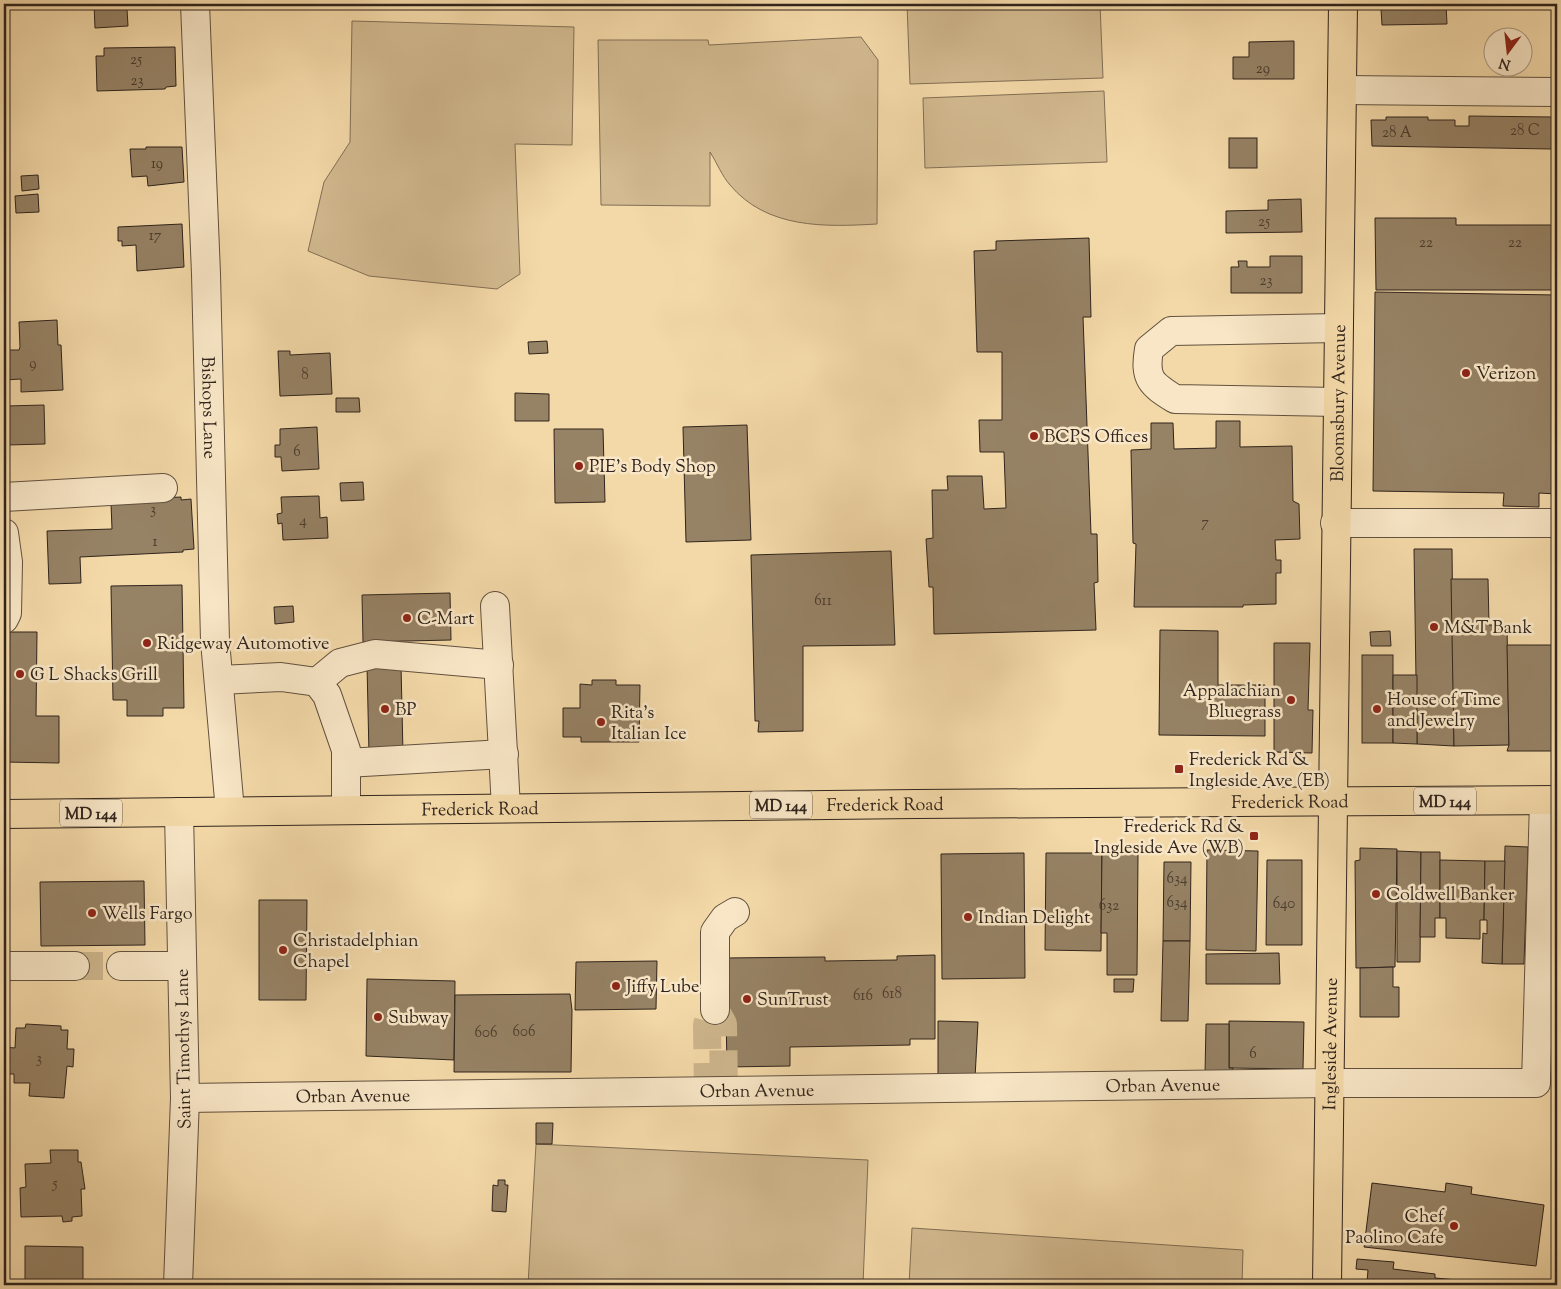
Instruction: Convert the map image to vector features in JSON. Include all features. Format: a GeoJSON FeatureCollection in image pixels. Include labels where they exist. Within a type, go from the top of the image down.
{"type":"FeatureCollection","features":[{"type":"Feature","properties":{"kind":"main road","name":"Bloomsbury Avenue"},"geometry":{"type":"LineString","coordinates":[[1332,802],[1343,4]]}},
{"type":"Feature","properties":{"kind":"main road","name":"Frederick Road"},"geometry":{"type":"LineString","coordinates":[[4,814],[916,804],[1550,800]]}},
{"type":"Feature","properties":{"kind":"main road","name":"Ingleside Avenue"},"geometry":{"type":"LineString","coordinates":[[1328,1285],[1332,802]]}},
{"type":"Feature","properties":{"kind":"street","name":"Bishops Lane"},"geometry":{"type":"LineString","coordinates":[[195,4],[206,274],[215,640],[230,811]]}},
{"type":"Feature","properties":{"kind":"street"},"geometry":{"type":"LineString","coordinates":[[1342,90],[1557,92]]}},
{"type":"Feature","properties":{"kind":"street"},"geometry":{"type":"LineString","coordinates":[[1337,402],[1175,400],[1153,386],[1146,368],[1148,349],[1171,331],[1338,328]]}},
{"type":"Feature","properties":{"kind":"street"},"geometry":{"type":"LineString","coordinates":[[4,497],[163,488]]}},
{"type":"Feature","properties":{"kind":"street"},"geometry":{"type":"LineString","coordinates":[[1335,523],[1557,523]]}},
{"type":"Feature","properties":{"kind":"street"},"geometry":{"type":"LineString","coordinates":[[4,533],[8,562],[6,613],[4,619]]}},
{"type":"Feature","properties":{"kind":"street"},"geometry":{"type":"LineString","coordinates":[[495,606],[506,808]]}},
{"type":"Feature","properties":{"kind":"street"},"geometry":{"type":"LineString","coordinates":[[219,680],[282,677],[317,682],[340,663],[375,654],[499,665]]}},
{"type":"Feature","properties":{"kind":"street"},"geometry":{"type":"LineString","coordinates":[[317,682],[330,705],[346,750],[346,810]]}},
{"type":"Feature","properties":{"kind":"street"},"geometry":{"type":"LineString","coordinates":[[346,764],[504,754]]}},
{"type":"Feature","properties":{"kind":"street","name":"Orban Avenue"},"geometry":{"type":"LineString","coordinates":[[185,1098],[1330,1083],[1536,1083],[1550,800]]}},
{"type":"Feature","properties":{"kind":"street","name":"Saint Timothys Lane"},"geometry":{"type":"LineString","coordinates":[[178,1285],[185,1098],[179,812]]}},
{"type":"Feature","properties":{"kind":"street"},"geometry":{"type":"LineString","coordinates":[[715,1010],[715,932],[725,918],[735,912]]}},
{"type":"Feature","properties":{"kind":"street"},"geometry":{"type":"LineString","coordinates":[[4,966],[75,966]]}},
{"type":"Feature","properties":{"kind":"street"},"geometry":{"type":"LineString","coordinates":[[121,966],[182,966]]}},
{"type":"Feature","properties":{"kind":"shaded area"},"geometry":{"type":"Polygon","coordinates":[[[907,4],[1100,4],[1103,78],[910,84],[907,4]]]}},
{"type":"Feature","properties":{"kind":"shaded area"},"geometry":{"type":"Polygon","coordinates":[[[352,21],[574,27],[572,145],[515,144],[520,274],[497,289],[369,276],[308,251],[324,182],[350,142],[352,21]]]}},
{"type":"Feature","properties":{"kind":"shaded area"},"geometry":{"type":"Polygon","coordinates":[[[861,37],[878,60],[877,224],[817,225],[779,217],[761,210],[730,185],[710,152],[710,206],[601,205],[598,40],[708,40],[709,45],[861,37]]]}},
{"type":"Feature","properties":{"kind":"shaded area"},"geometry":{"type":"Polygon","coordinates":[[[1104,91],[1107,162],[925,168],[923,98],[1104,91]]]}},
{"type":"Feature","properties":{"kind":"shaded area"},"geometry":{"type":"Polygon","coordinates":[[[536,1144],[868,1160],[863,1285],[528,1285],[536,1144]]]}},
{"type":"Feature","properties":{"kind":"shaded area"},"geometry":{"type":"Polygon","coordinates":[[[912,1228],[1243,1250],[1242,1285],[909,1285],[912,1228]]]}},
{"type":"Feature","properties":{"kind":"building"},"geometry":{"type":"Polygon","coordinates":[[[94,4],[164,4],[164,7],[127,9],[128,26],[95,28],[94,4]]]}},
{"type":"Feature","properties":{"kind":"building"},"geometry":{"type":"Polygon","coordinates":[[[1204,4],[1305,4],[1305,5],[1204,9],[1204,4]]]}},
{"type":"Feature","properties":{"kind":"building"},"geometry":{"type":"Polygon","coordinates":[[[1396,4],[1446,4],[1447,24],[1382,25],[1381,9],[1396,9],[1396,4]]]}},
{"type":"Feature","properties":{"kind":"building"},"geometry":{"type":"Polygon","coordinates":[[[1294,41],[1294,79],[1233,79],[1233,57],[1249,57],[1249,42],[1294,41]]]}},
{"type":"Feature","properties":{"kind":"building"},"geometry":{"type":"Polygon","coordinates":[[[175,47],[176,86],[166,87],[165,89],[97,91],[96,56],[104,56],[104,48],[175,47]]]}},
{"type":"Feature","properties":{"kind":"building"},"geometry":{"type":"Polygon","coordinates":[[[1469,116],[1553,117],[1552,149],[1372,146],[1371,120],[1386,120],[1386,117],[1428,117],[1428,120],[1455,120],[1455,126],[1469,126],[1469,116]]]}},
{"type":"Feature","properties":{"kind":"building"},"geometry":{"type":"Polygon","coordinates":[[[1229,138],[1257,138],[1257,168],[1229,168],[1229,138]]]}},
{"type":"Feature","properties":{"kind":"building"},"geometry":{"type":"Polygon","coordinates":[[[146,147],[182,147],[184,182],[148,186],[147,176],[132,177],[130,149],[146,149],[146,147]]]}},
{"type":"Feature","properties":{"kind":"building"},"geometry":{"type":"Polygon","coordinates":[[[38,175],[39,189],[22,191],[21,176],[38,175]]]}},
{"type":"Feature","properties":{"kind":"building"},"geometry":{"type":"Polygon","coordinates":[[[38,194],[39,212],[16,213],[15,196],[38,194]]]}},
{"type":"Feature","properties":{"kind":"building"},"geometry":{"type":"Polygon","coordinates":[[[1301,199],[1302,232],[1226,233],[1226,211],[1268,210],[1268,200],[1301,199]]]}},
{"type":"Feature","properties":{"kind":"building"},"geometry":{"type":"Polygon","coordinates":[[[1375,218],[1456,218],[1456,225],[1557,225],[1557,290],[1376,290],[1375,218]]]}},
{"type":"Feature","properties":{"kind":"building"},"geometry":{"type":"Polygon","coordinates":[[[182,224],[184,267],[137,271],[136,245],[122,246],[122,241],[118,241],[118,227],[182,224]]]}},
{"type":"Feature","properties":{"kind":"building","name":"BCPS Offices"},"geometry":{"type":"Polygon","coordinates":[[[1089,238],[1091,317],[1083,317],[1091,534],[1097,534],[1098,582],[1094,583],[1096,630],[934,634],[933,587],[929,587],[926,539],[933,538],[932,490],[948,490],[947,476],[982,476],[984,509],[1006,508],[1004,452],[980,452],[979,420],[1002,420],[1002,352],[977,352],[974,251],[996,250],[996,241],[1089,238]]]}},
{"type":"Feature","properties":{"kind":"building"},"geometry":{"type":"Polygon","coordinates":[[[1270,256],[1302,256],[1302,293],[1231,293],[1231,267],[1239,267],[1238,261],[1247,261],[1247,267],[1270,267],[1270,256]]]}},
{"type":"Feature","properties":{"kind":"building","name":"Verizon"},"geometry":{"type":"Polygon","coordinates":[[[1375,292],[1557,295],[1557,494],[1539,493],[1539,507],[1503,506],[1504,493],[1373,491],[1375,292]]]}},
{"type":"Feature","properties":{"kind":"building"},"geometry":{"type":"Polygon","coordinates":[[[57,320],[58,345],[61,345],[63,390],[21,392],[21,379],[4,380],[4,350],[19,350],[19,322],[57,320]]]}},
{"type":"Feature","properties":{"kind":"building"},"geometry":{"type":"Polygon","coordinates":[[[547,341],[548,353],[529,354],[528,342],[547,341]]]}},
{"type":"Feature","properties":{"kind":"building"},"geometry":{"type":"Polygon","coordinates":[[[278,351],[290,351],[290,355],[330,353],[332,394],[280,396],[278,351]]]}},
{"type":"Feature","properties":{"kind":"building"},"geometry":{"type":"Polygon","coordinates":[[[515,393],[549,394],[549,421],[515,421],[515,393]]]}},
{"type":"Feature","properties":{"kind":"building"},"geometry":{"type":"Polygon","coordinates":[[[336,398],[359,398],[360,412],[336,412],[336,398]]]}},
{"type":"Feature","properties":{"kind":"building"},"geometry":{"type":"Polygon","coordinates":[[[44,405],[45,444],[7,445],[6,406],[44,405]]]}},
{"type":"Feature","properties":{"kind":"building"},"geometry":{"type":"Polygon","coordinates":[[[1216,421],[1240,421],[1240,447],[1292,446],[1293,501],[1299,504],[1300,539],[1275,540],[1276,560],[1281,560],[1281,573],[1276,573],[1276,604],[1243,605],[1243,607],[1134,607],[1136,544],[1133,543],[1131,450],[1151,449],[1151,423],[1173,423],[1174,449],[1216,448],[1216,421]]]}},
{"type":"Feature","properties":{"kind":"building"},"geometry":{"type":"Polygon","coordinates":[[[747,425],[751,540],[686,542],[683,427],[747,425]]]}},
{"type":"Feature","properties":{"kind":"building"},"geometry":{"type":"Polygon","coordinates":[[[317,427],[319,469],[282,471],[281,457],[275,457],[275,445],[280,445],[280,429],[317,427]]]}},
{"type":"Feature","properties":{"kind":"building","name":"PIE's Body Shop"},"geometry":{"type":"Polygon","coordinates":[[[554,429],[603,429],[605,502],[555,503],[554,429]]]}},
{"type":"Feature","properties":{"kind":"building"},"geometry":{"type":"Polygon","coordinates":[[[363,482],[364,500],[341,501],[340,483],[363,482]]]}},
{"type":"Feature","properties":{"kind":"building"},"geometry":{"type":"Polygon","coordinates":[[[319,496],[320,518],[327,517],[328,538],[283,540],[282,523],[278,524],[277,514],[282,513],[281,497],[319,496]]]}},
{"type":"Feature","properties":{"kind":"building"},"geometry":{"type":"Polygon","coordinates":[[[181,497],[181,500],[191,499],[194,549],[183,550],[183,552],[80,557],[81,583],[49,584],[47,531],[112,529],[111,503],[122,500],[181,497]]]}},
{"type":"Feature","properties":{"kind":"building","name":"M&T Bank"},"geometry":{"type":"Polygon","coordinates":[[[1414,549],[1452,549],[1454,746],[1417,744],[1414,549]]]}},
{"type":"Feature","properties":{"kind":"building"},"geometry":{"type":"Polygon","coordinates":[[[891,551],[895,645],[803,646],[803,731],[758,732],[759,721],[755,721],[751,555],[891,551]]]}},
{"type":"Feature","properties":{"kind":"building"},"geometry":{"type":"Polygon","coordinates":[[[1451,579],[1488,579],[1489,625],[1507,625],[1509,745],[1454,746],[1451,579]]]}},
{"type":"Feature","properties":{"kind":"building","name":"Ridgeway Automotive"},"geometry":{"type":"Polygon","coordinates":[[[182,585],[184,708],[163,708],[163,716],[127,716],[127,700],[113,700],[111,586],[182,585]]]}},
{"type":"Feature","properties":{"kind":"building","name":"C-Mart"},"geometry":{"type":"Polygon","coordinates":[[[450,593],[451,640],[363,642],[362,595],[450,593]]]}},
{"type":"Feature","properties":{"kind":"building"},"geometry":{"type":"Polygon","coordinates":[[[293,606],[294,622],[275,624],[274,607],[293,606]]]}},
{"type":"Feature","properties":{"kind":"building"},"geometry":{"type":"Polygon","coordinates":[[[1160,630],[1218,631],[1218,685],[1265,685],[1265,736],[1159,735],[1160,630]]]}},
{"type":"Feature","properties":{"kind":"building"},"geometry":{"type":"Polygon","coordinates":[[[1390,631],[1391,646],[1371,646],[1370,632],[1390,631]]]}},
{"type":"Feature","properties":{"kind":"building","name":"G L Shacks Grill"},"geometry":{"type":"Polygon","coordinates":[[[4,632],[37,632],[36,716],[59,716],[59,763],[4,762],[4,632]]]}},
{"type":"Feature","properties":{"kind":"building","name":"Appalachian Bluegrass"},"geometry":{"type":"Polygon","coordinates":[[[1274,643],[1310,643],[1308,710],[1313,710],[1312,753],[1274,752],[1274,643]]]}},
{"type":"Feature","properties":{"kind":"building"},"geometry":{"type":"Polygon","coordinates":[[[1507,645],[1557,645],[1557,751],[1507,751],[1509,745],[1507,645]]]}},
{"type":"Feature","properties":{"kind":"building","name":"House of Time and Jewelry"},"geometry":{"type":"Polygon","coordinates":[[[1362,655],[1393,655],[1393,743],[1362,743],[1362,655]]]}},
{"type":"Feature","properties":{"kind":"building","name":"BP"},"geometry":{"type":"Polygon","coordinates":[[[367,665],[401,665],[403,754],[369,754],[367,665]]]}},
{"type":"Feature","properties":{"kind":"building"},"geometry":{"type":"Polygon","coordinates":[[[1393,675],[1417,675],[1417,744],[1393,743],[1393,675]]]}},
{"type":"Feature","properties":{"kind":"building","name":"Rita's Italian Ice"},"geometry":{"type":"Polygon","coordinates":[[[592,680],[616,680],[616,685],[640,685],[639,742],[581,742],[581,737],[563,737],[563,708],[580,708],[580,684],[592,685],[592,680]]]}},
{"type":"Feature","properties":{"kind":"building"},"geometry":{"type":"Polygon","coordinates":[[[1505,846],[1528,847],[1524,964],[1502,964],[1505,846]]]}},
{"type":"Feature","properties":{"kind":"building","name":"Coldwell Banker"},"geometry":{"type":"Polygon","coordinates":[[[1360,848],[1397,849],[1395,967],[1356,968],[1355,861],[1360,860],[1360,848]]]}},
{"type":"Feature","properties":{"kind":"building"},"geometry":{"type":"Polygon","coordinates":[[[1207,850],[1258,851],[1256,951],[1206,950],[1207,850]]]}},
{"type":"Feature","properties":{"kind":"building"},"geometry":{"type":"Polygon","coordinates":[[[1397,851],[1421,852],[1420,962],[1397,962],[1397,851]]]}},
{"type":"Feature","properties":{"kind":"building"},"geometry":{"type":"Polygon","coordinates":[[[1421,852],[1440,852],[1440,918],[1435,918],[1435,937],[1420,937],[1421,852]]]}},
{"type":"Feature","properties":{"kind":"building"},"geometry":{"type":"Polygon","coordinates":[[[1024,853],[1025,978],[942,979],[941,854],[1024,853]]]}},
{"type":"Feature","properties":{"kind":"building"},"geometry":{"type":"Polygon","coordinates":[[[1046,853],[1102,853],[1101,951],[1045,950],[1046,853]]]}},
{"type":"Feature","properties":{"kind":"building"},"geometry":{"type":"Polygon","coordinates":[[[1102,853],[1138,854],[1137,975],[1107,975],[1107,933],[1101,933],[1102,853]]]}},
{"type":"Feature","properties":{"kind":"building"},"geometry":{"type":"Polygon","coordinates":[[[1267,860],[1302,860],[1302,945],[1266,945],[1267,860]]]}},
{"type":"Feature","properties":{"kind":"building"},"geometry":{"type":"Polygon","coordinates":[[[1440,860],[1485,861],[1484,920],[1480,920],[1480,939],[1446,938],[1446,918],[1440,918],[1440,860]]]}},
{"type":"Feature","properties":{"kind":"building"},"geometry":{"type":"Polygon","coordinates":[[[1485,861],[1505,861],[1502,964],[1482,963],[1483,933],[1487,934],[1487,920],[1484,920],[1485,861]]]}},
{"type":"Feature","properties":{"kind":"building"},"geometry":{"type":"Polygon","coordinates":[[[1164,862],[1191,862],[1190,941],[1163,941],[1164,862]]]}},
{"type":"Feature","properties":{"kind":"building","name":"Wells Fargo"},"geometry":{"type":"Polygon","coordinates":[[[144,881],[145,945],[41,946],[40,882],[144,881]]]}},
{"type":"Feature","properties":{"kind":"building","name":"Christadelphian Chapel"},"geometry":{"type":"Polygon","coordinates":[[[259,900],[307,900],[306,1000],[259,1000],[259,900]]]}},
{"type":"Feature","properties":{"kind":"building"},"geometry":{"type":"Polygon","coordinates":[[[1163,941],[1190,941],[1188,1021],[1161,1021],[1163,941]]]}},
{"type":"Feature","properties":{"kind":"building"},"geometry":{"type":"Polygon","coordinates":[[[1279,953],[1280,984],[1206,984],[1206,954],[1279,953]]]}},
{"type":"Feature","properties":{"kind":"building"},"geometry":{"type":"Polygon","coordinates":[[[935,955],[935,1039],[910,1039],[910,1045],[790,1047],[790,1066],[727,1067],[725,958],[825,957],[825,961],[897,960],[897,956],[935,955]]]}},
{"type":"Feature","properties":{"kind":"building","name":"Jiffy Lube"},"geometry":{"type":"Polygon","coordinates":[[[657,961],[656,1009],[575,1010],[576,962],[657,961]]]}},
{"type":"Feature","properties":{"kind":"building"},"geometry":{"type":"Polygon","coordinates":[[[1393,967],[1393,987],[1399,987],[1399,1017],[1360,1017],[1360,968],[1393,967]]]}},
{"type":"Feature","properties":{"kind":"building"},"geometry":{"type":"Polygon","coordinates":[[[367,979],[455,981],[454,1060],[366,1056],[367,979]]]}},
{"type":"Feature","properties":{"kind":"building"},"geometry":{"type":"Polygon","coordinates":[[[1114,979],[1134,979],[1133,992],[1114,992],[1114,979]]]}},
{"type":"Feature","properties":{"kind":"building"},"geometry":{"type":"Polygon","coordinates":[[[570,994],[572,1010],[571,1072],[454,1072],[455,995],[570,994]]]}},
{"type":"Feature","properties":{"kind":"building"},"geometry":{"type":"Polygon","coordinates":[[[938,1021],[978,1022],[975,1078],[938,1077],[938,1021]]]}},
{"type":"Feature","properties":{"kind":"building"},"geometry":{"type":"Polygon","coordinates":[[[1229,1021],[1304,1022],[1303,1069],[1229,1068],[1229,1021]]]}},
{"type":"Feature","properties":{"kind":"building"},"geometry":{"type":"Polygon","coordinates":[[[26,1024],[61,1026],[61,1030],[68,1030],[67,1049],[74,1049],[73,1067],[67,1066],[64,1098],[29,1096],[30,1083],[14,1083],[14,1074],[4,1074],[4,1047],[15,1048],[16,1028],[25,1028],[26,1024]]]}},
{"type":"Feature","properties":{"kind":"building"},"geometry":{"type":"Polygon","coordinates":[[[1206,1024],[1229,1024],[1229,1068],[1233,1068],[1233,1073],[1205,1073],[1206,1024]]]}},
{"type":"Feature","properties":{"kind":"building"},"geometry":{"type":"Polygon","coordinates":[[[536,1123],[553,1123],[552,1144],[536,1144],[536,1123]]]}},
{"type":"Feature","properties":{"kind":"building"},"geometry":{"type":"Polygon","coordinates":[[[50,1150],[78,1150],[78,1162],[81,1162],[85,1189],[81,1189],[82,1216],[72,1217],[72,1221],[63,1222],[62,1216],[21,1217],[20,1188],[26,1187],[25,1164],[51,1163],[50,1150]]]}},
{"type":"Feature","properties":{"kind":"building"},"geometry":{"type":"Polygon","coordinates":[[[498,1180],[505,1180],[505,1185],[508,1185],[506,1212],[492,1211],[493,1185],[498,1186],[498,1180]]]}},
{"type":"Feature","properties":{"kind":"building","name":"Chef Paolino Cafe"},"geometry":{"type":"Polygon","coordinates":[[[1372,1183],[1445,1192],[1446,1183],[1472,1187],[1471,1194],[1544,1205],[1536,1266],[1364,1247],[1372,1183]]]}},
{"type":"Feature","properties":{"kind":"building"},"geometry":{"type":"Polygon","coordinates":[[[25,1246],[83,1247],[83,1285],[25,1285],[25,1246]]]}},
{"type":"Feature","properties":{"kind":"building"},"geometry":{"type":"Polygon","coordinates":[[[1357,1259],[1394,1262],[1393,1269],[1435,1274],[1435,1278],[1480,1282],[1480,1285],[1389,1285],[1367,1282],[1368,1270],[1356,1269],[1357,1259]]]}},
{"type":"Feature","properties":{"kind":"tunnel"},"geometry":{"type":"LineString","coordinates":[[75,966],[121,966]]}},
{"type":"Feature","properties":{"kind":"tunnel"},"geometry":{"type":"LineString","coordinates":[[708,1091],[707,1025],[709,1017],[715,1010],[723,1024],[724,1091]]}},
{"type":"Feature","properties":{"kind":"place","name":"Verizon"},"geometry":{"type":"Point","coordinates":[1466,373]}},
{"type":"Feature","properties":{"kind":"place","name":"BCPS Offices"},"geometry":{"type":"Point","coordinates":[1034,436]}},
{"type":"Feature","properties":{"kind":"place","name":"PIE's Body Shop"},"geometry":{"type":"Point","coordinates":[579,466]}},
{"type":"Feature","properties":{"kind":"place","name":"C-Mart"},"geometry":{"type":"Point","coordinates":[407,618]}},
{"type":"Feature","properties":{"kind":"place","name":"M&T Bank"},"geometry":{"type":"Point","coordinates":[1434,627]}},
{"type":"Feature","properties":{"kind":"place","name":"Ridgeway Automotive"},"geometry":{"type":"Point","coordinates":[147,643]}},
{"type":"Feature","properties":{"kind":"place","name":"G L Shacks Grill"},"geometry":{"type":"Point","coordinates":[20,674]}},
{"type":"Feature","properties":{"kind":"place","name":"Appalachian Bluegrass"},"geometry":{"type":"Point","coordinates":[1291,700]}},
{"type":"Feature","properties":{"kind":"place","name":"BP"},"geometry":{"type":"Point","coordinates":[385,709]}},
{"type":"Feature","properties":{"kind":"place","name":"House of Time and Jewelry"},"geometry":{"type":"Point","coordinates":[1377,709]}},
{"type":"Feature","properties":{"kind":"place","name":"Rita's Italian Ice"},"geometry":{"type":"Point","coordinates":[601,722]}},
{"type":"Feature","properties":{"kind":"place","name":"Frederick Rd & Ingleside Ave (EB)"},"geometry":{"type":"Point","coordinates":[1179,769]}},
{"type":"Feature","properties":{"kind":"place","name":"Frederick Rd & Ingleside Ave (WB)"},"geometry":{"type":"Point","coordinates":[1254,836]}},
{"type":"Feature","properties":{"kind":"place","name":"Coldwell Banker"},"geometry":{"type":"Point","coordinates":[1376,894]}},
{"type":"Feature","properties":{"kind":"place","name":"Wells Fargo"},"geometry":{"type":"Point","coordinates":[92,913]}},
{"type":"Feature","properties":{"kind":"place","name":"Indian Delight"},"geometry":{"type":"Point","coordinates":[968,917]}},
{"type":"Feature","properties":{"kind":"place","name":"Christadelphian Chapel"},"geometry":{"type":"Point","coordinates":[283,950]}},
{"type":"Feature","properties":{"kind":"place","name":"Jiffy Lube"},"geometry":{"type":"Point","coordinates":[616,986]}},
{"type":"Feature","properties":{"kind":"place","name":"SunTrust"},"geometry":{"type":"Point","coordinates":[747,999]}},
{"type":"Feature","properties":{"kind":"place","name":"Subway"},"geometry":{"type":"Point","coordinates":[378,1017]}},
{"type":"Feature","properties":{"kind":"place","name":"Chef Paolino Cafe"},"geometry":{"type":"Point","coordinates":[1454,1226]}}]}
